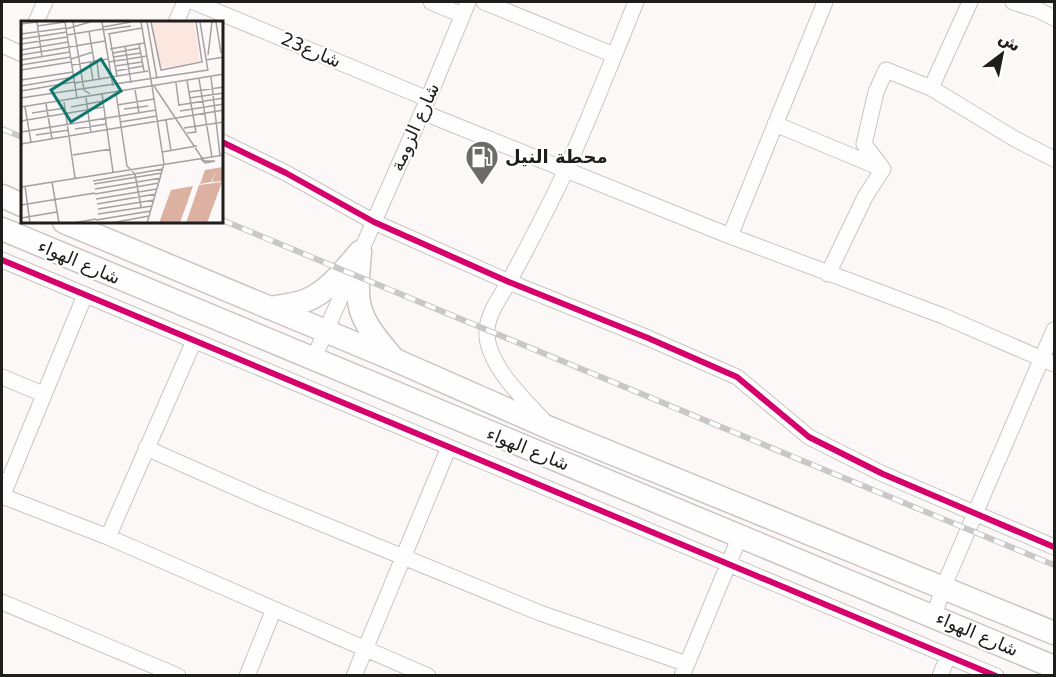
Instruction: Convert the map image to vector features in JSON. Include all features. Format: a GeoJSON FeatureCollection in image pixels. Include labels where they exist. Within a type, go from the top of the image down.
{"type":"FeatureCollection","features":[{"type":"Feature","properties":{"kind":"highway"},"geometry":{"type":"LineString","coordinates":[[2,196],[21,205]]}},
{"type":"Feature","properties":{"kind":"highway","name":"شارع الهواء"},"geometry":{"type":"LineString","coordinates":[[69,224],[395,360],[552,429],[1054,633]]}},
{"type":"Feature","properties":{"kind":"highway","name":"شارع الهواء"},"geometry":{"type":"LineString","coordinates":[[2,229],[1054,667]]}},
{"type":"Feature","properties":{"kind":"highway"},"geometry":{"type":"LineString","coordinates":[[269,308],[297,303],[317,295],[333,282],[360,252]]}},
{"type":"Feature","properties":{"kind":"highway"},"geometry":{"type":"LineString","coordinates":[[360,252],[358,277],[360,310],[372,333],[395,360]]}},
{"type":"Feature","properties":{"kind":"street"},"geometry":{"type":"LineString","coordinates":[[36,21],[45,2]]}},
{"type":"Feature","properties":{"kind":"street"},"geometry":{"type":"LineString","coordinates":[[176,21],[185,2]]}},
{"type":"Feature","properties":{"kind":"street","name":"شارع23"},"geometry":{"type":"LineString","coordinates":[[194,2],[566,170],[828,274],[943,316],[1049,361]]}},
{"type":"Feature","properties":{"kind":"street"},"geometry":{"type":"LineString","coordinates":[[431,2],[465,8]]}},
{"type":"Feature","properties":{"kind":"street"},"geometry":{"type":"LineString","coordinates":[[483,2],[614,55]]}},
{"type":"Feature","properties":{"kind":"street"},"geometry":{"type":"LineString","coordinates":[[552,429],[512,387],[497,365],[489,343],[487,329],[495,303],[509,282],[566,170],[636,2]]}},
{"type":"Feature","properties":{"kind":"street"},"geometry":{"type":"LineString","coordinates":[[730,236],[825,2]]}},
{"type":"Feature","properties":{"kind":"street"},"geometry":{"type":"LineString","coordinates":[[931,88],[970,2]]}},
{"type":"Feature","properties":{"kind":"street"},"geometry":{"type":"LineString","coordinates":[[1013,2],[1054,18]]}},
{"type":"Feature","properties":{"kind":"street","name":"شارع الزومة"},"geometry":{"type":"LineString","coordinates":[[313,360],[327,333],[465,8]]}},
{"type":"Feature","properties":{"kind":"street"},"geometry":{"type":"LineString","coordinates":[[2,45],[21,54]]}},
{"type":"Feature","properties":{"kind":"street"},"geometry":{"type":"LineString","coordinates":[[883,169],[864,144],[876,92],[886,70],[931,88],[1015,139],[1054,159]]}},
{"type":"Feature","properties":{"kind":"street"},"geometry":{"type":"LineString","coordinates":[[775,124],[883,169]]}},
{"type":"Feature","properties":{"kind":"street"},"geometry":{"type":"LineString","coordinates":[[224,143],[286,173],[374,222],[509,282],[737,377],[809,437],[883,474],[1054,547]]}},
{"type":"Feature","properties":{"kind":"street"},"geometry":{"type":"LineString","coordinates":[[828,274],[865,197],[883,169]]}},
{"type":"Feature","properties":{"kind":"street"},"geometry":{"type":"LineString","coordinates":[[2,260],[996,675]]}},
{"type":"Feature","properties":{"kind":"street"},"geometry":{"type":"LineString","coordinates":[[85,295],[2,496],[108,537],[428,675]]}},
{"type":"Feature","properties":{"kind":"street"},"geometry":{"type":"LineString","coordinates":[[933,616],[976,514],[1049,361],[1054,330]]}},
{"type":"Feature","properties":{"kind":"street"},"geometry":{"type":"LineString","coordinates":[[108,537],[194,341]]}},
{"type":"Feature","properties":{"kind":"street"},"geometry":{"type":"LineString","coordinates":[[2,377],[43,394]]}},
{"type":"Feature","properties":{"kind":"street"},"geometry":{"type":"LineString","coordinates":[[354,675],[449,447]]}},
{"type":"Feature","properties":{"kind":"street"},"geometry":{"type":"LineString","coordinates":[[146,448],[404,558],[685,670],[740,536]]}},
{"type":"Feature","properties":{"kind":"street"},"geometry":{"type":"LineString","coordinates":[[2,602],[178,675]]}},
{"type":"Feature","properties":{"kind":"street"},"geometry":{"type":"LineString","coordinates":[[247,675],[274,609]]}},
{"type":"Feature","properties":{"kind":"street"},"geometry":{"type":"LineString","coordinates":[[940,675],[948,656]]}},
{"type":"Feature","properties":{"kind":"railway"},"geometry":{"type":"LineString","coordinates":[[2,129],[21,137]]}},
{"type":"Feature","properties":{"kind":"railway"},"geometry":{"type":"LineString","coordinates":[[224,221],[1054,565]]}},
{"type":"Feature","properties":{"kind":"cycle path"},"geometry":{"type":"LineString","coordinates":[[224,143],[286,173],[374,222],[509,282],[737,377],[809,437],[883,474],[1054,547]]}},
{"type":"Feature","properties":{"kind":"cycle path"},"geometry":{"type":"LineString","coordinates":[[2,260],[996,676]]}},
{"type":"Feature","properties":{"kind":"place","name":"محطة النيل"},"geometry":{"type":"Point","coordinates":[482,186]}}]}
